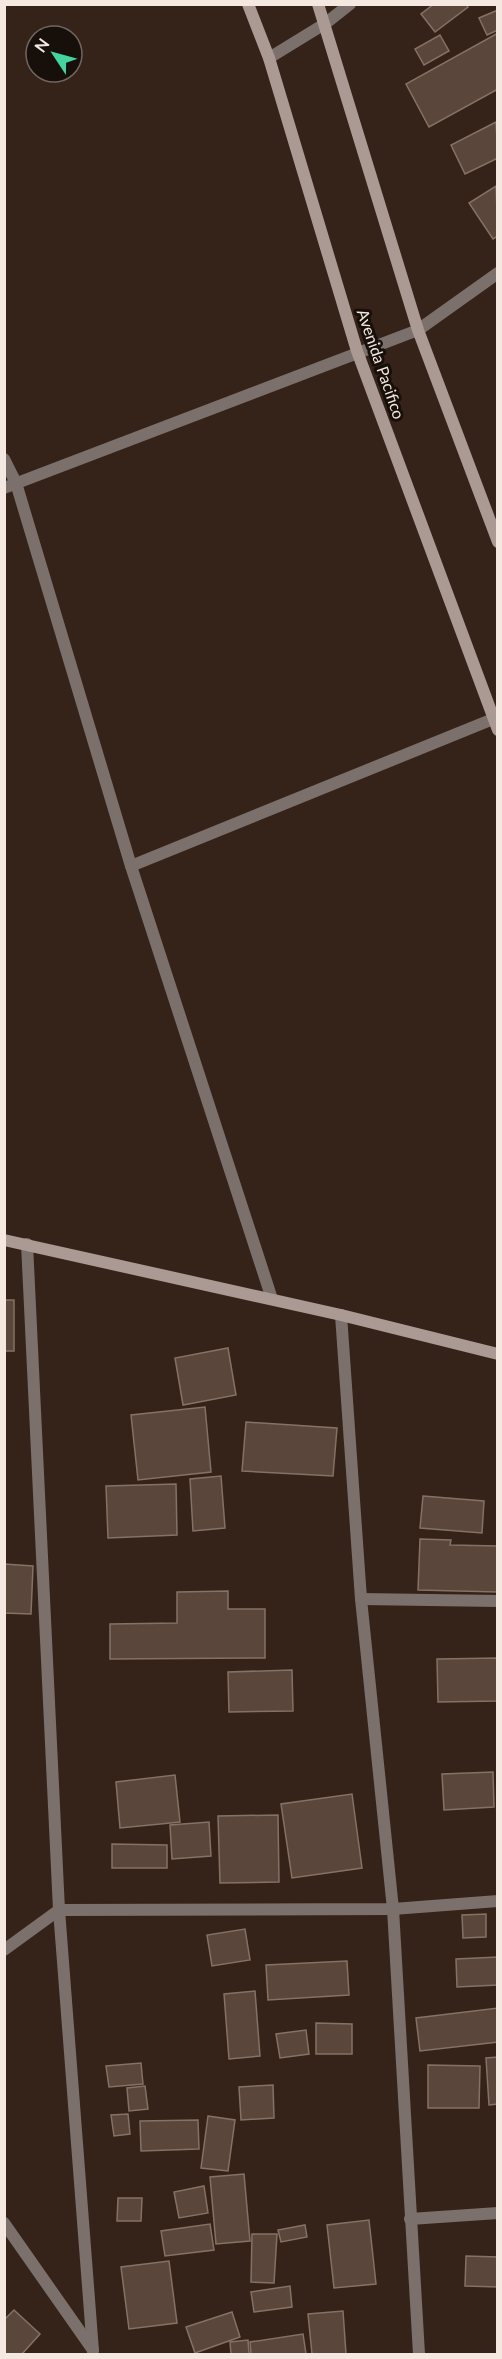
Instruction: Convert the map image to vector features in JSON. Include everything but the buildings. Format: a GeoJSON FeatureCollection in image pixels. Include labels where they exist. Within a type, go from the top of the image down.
{"type":"FeatureCollection","features":[{"type":"Feature","properties":{"kind":"main road","name":"Avenida Pacifico"},"geometry":{"type":"LineString","coordinates":[[248,4],[269,58],[357,351],[496,722]]}},
{"type":"Feature","properties":{"kind":"main road"},"geometry":{"type":"LineString","coordinates":[[318,4],[326,23],[418,330],[498,542]]}},
{"type":"Feature","properties":{"kind":"main road"},"geometry":{"type":"LineString","coordinates":[[4,1240],[272,1299],[498,1354]]}},
{"type":"Feature","properties":{"kind":"street"},"geometry":{"type":"LineString","coordinates":[[269,58],[326,23],[350,4]]}},
{"type":"Feature","properties":{"kind":"street"},"geometry":{"type":"LineString","coordinates":[[10,486],[357,351],[418,330],[498,273]]}},
{"type":"Feature","properties":{"kind":"street"},"geometry":{"type":"LineString","coordinates":[[4,459],[10,486],[131,866],[272,1299]]}},
{"type":"Feature","properties":{"kind":"street"},"geometry":{"type":"LineString","coordinates":[[131,866],[496,722]]}},
{"type":"Feature","properties":{"kind":"street"},"geometry":{"type":"LineString","coordinates":[[27,1244],[59,1910],[94,2353]]}},
{"type":"Feature","properties":{"kind":"street"},"geometry":{"type":"LineString","coordinates":[[341,1315],[361,1599],[393,1909],[419,2355]]}},
{"type":"Feature","properties":{"kind":"street"},"geometry":{"type":"LineString","coordinates":[[361,1599],[498,1601]]}},
{"type":"Feature","properties":{"kind":"street"},"geometry":{"type":"LineString","coordinates":[[4,1950],[59,1910],[393,1909],[498,1901]]}},
{"type":"Feature","properties":{"kind":"street"},"geometry":{"type":"LineString","coordinates":[[410,2220],[498,2213]]}},
{"type":"Feature","properties":{"kind":"street"},"geometry":{"type":"LineString","coordinates":[[4,2223],[94,2353]]}}]}
